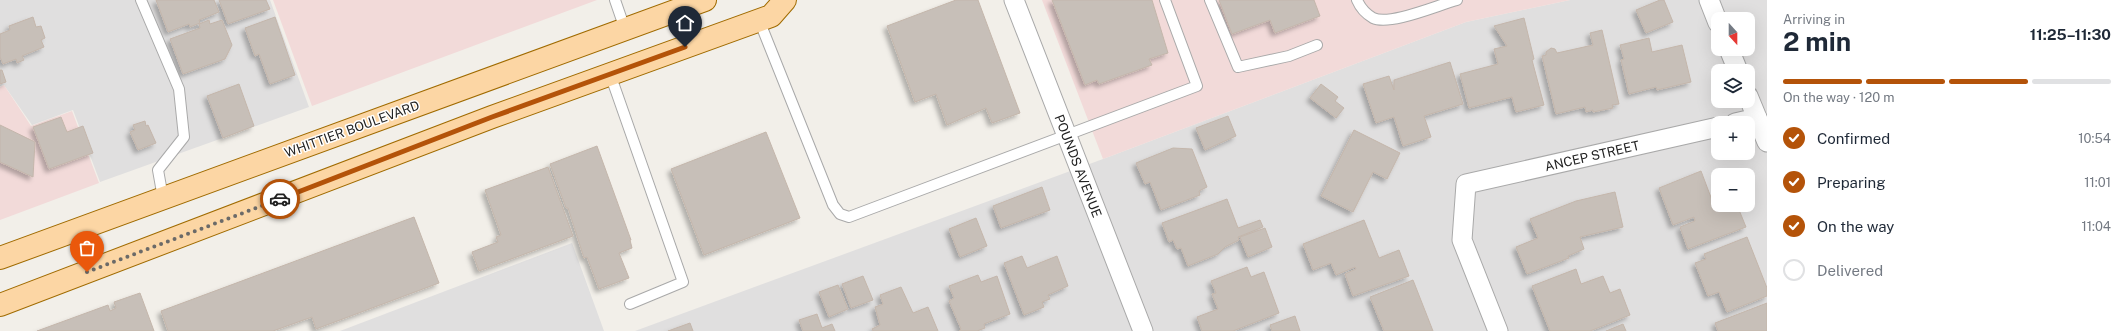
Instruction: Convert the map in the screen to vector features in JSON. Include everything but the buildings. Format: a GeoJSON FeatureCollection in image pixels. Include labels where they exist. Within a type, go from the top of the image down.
{"type":"FeatureCollection","features":[{"type":"Feature","properties":{"kind":"main road","name":"WHITTIER BOULEVARD"},"geometry":{"type":"LineString","coordinates":[[0,258],[705,0]]}},
{"type":"Feature","properties":{"kind":"main road"},"geometry":{"type":"LineString","coordinates":[[0,305],[492,117],[771,16],[785,0]]}},
{"type":"Feature","properties":{"kind":"street","name":"POUNDS AVENUE"},"geometry":{"type":"LineString","coordinates":[[1014,0],[1141,330]]}},
{"type":"Feature","properties":{"kind":"street"},"geometry":{"type":"LineString","coordinates":[[1709,0],[1714,12]]}},
{"type":"Feature","properties":{"kind":"street"},"geometry":{"type":"LineString","coordinates":[[1753,108],[1767,142]]}},
{"type":"Feature","properties":{"kind":"street","name":"ANCEP STREET"},"geometry":{"type":"LineString","coordinates":[[1498,331],[1462,240],[1466,184],[1711,129]]}},
{"type":"Feature","properties":{"kind":"lane"},"geometry":{"type":"LineString","coordinates":[[141,0],[179,88],[184,137],[158,170],[163,198]]}},
{"type":"Feature","properties":{"kind":"lane"},"geometry":{"type":"LineString","coordinates":[[615,0],[625,29]]}},
{"type":"Feature","properties":{"kind":"lane"},"geometry":{"type":"LineString","coordinates":[[759,20],[833,206],[840,214],[849,217],[1067,137],[1197,86],[1165,0]]}},
{"type":"Feature","properties":{"kind":"lane"},"geometry":{"type":"LineString","coordinates":[[1210,0],[1238,66],[1289,56],[1317,45]]}},
{"type":"Feature","properties":{"kind":"lane"},"geometry":{"type":"LineString","coordinates":[[1357,0],[1360,7],[1374,18],[1389,20],[1457,0]]}},
{"type":"Feature","properties":{"kind":"lane"},"geometry":{"type":"LineString","coordinates":[[610,74],[683,282],[630,304]]}},
{"type":"Feature","properties":{"kind":"shaded area"},"geometry":{"type":"Polygon","coordinates":[[[0,0],[270,0],[309,107],[100,182],[73,110],[32,125],[4,85],[0,86],[0,0]]]}},
{"type":"Feature","properties":{"kind":"shaded area"},"geometry":{"type":"Polygon","coordinates":[[[273,0],[597,0],[312,106],[273,0]]]}},
{"type":"Feature","properties":{"kind":"shaded area"},"geometry":{"type":"Polygon","coordinates":[[[1042,0],[1570,0],[1466,22],[1103,159],[1042,0]]]}},
{"type":"Feature","properties":{"kind":"shaded area"},"geometry":{"type":"Polygon","coordinates":[[[1570,0],[1767,0],[1767,331],[635,331],[1103,159],[1466,22],[1570,0]]]}},
{"type":"Feature","properties":{"kind":"shaded area"},"geometry":{"type":"Polygon","coordinates":[[[4,85],[31,126],[72,111],[99,183],[0,220],[0,87],[4,85]]]}},
{"type":"Feature","properties":{"kind":"shaded area"},"geometry":{"type":"Polygon","coordinates":[[[572,243],[604,331],[340,331],[572,243]]]}},
{"type":"Feature","properties":{"kind":"way so far"},"geometry":{"type":"LineString","coordinates":[[87,272],[280,199]]}},
{"type":"Feature","properties":{"kind":"route"},"geometry":{"type":"LineString","coordinates":[[280,199],[492,117],[685,47]]}}]}
